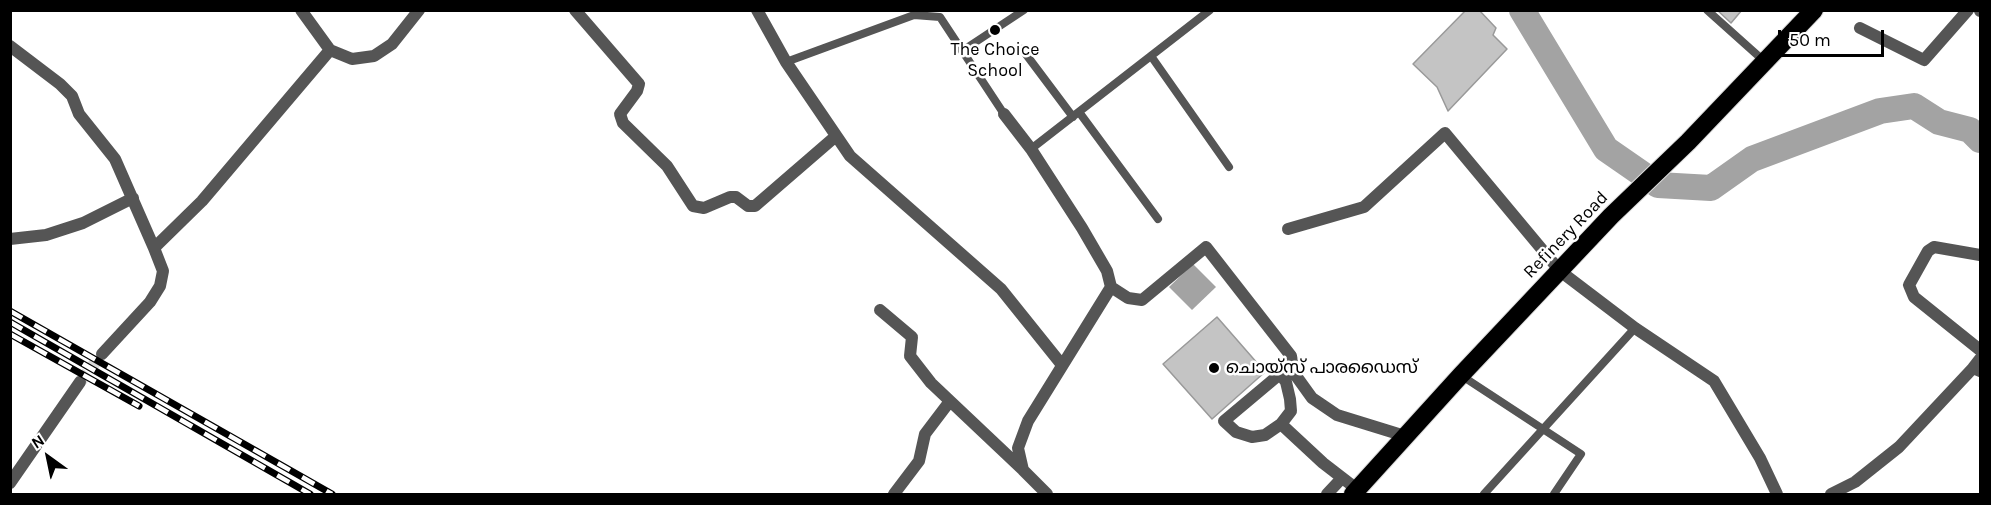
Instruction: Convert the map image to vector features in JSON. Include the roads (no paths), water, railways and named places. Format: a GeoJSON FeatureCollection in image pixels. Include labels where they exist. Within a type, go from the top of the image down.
{"type":"FeatureCollection","features":[{"type":"Feature","properties":{"kind":"highway","name":"Refinery Road"},"geometry":{"type":"LineString","coordinates":[[1356,492],[1461,375],[1611,216],[1688,142],[1814,10]]}},
{"type":"Feature","properties":{"kind":"street"},"geometry":{"type":"LineString","coordinates":[[301,10],[330,50],[351,59],[375,56],[392,44],[419,10]]}},
{"type":"Feature","properties":{"kind":"street"},"geometry":{"type":"LineString","coordinates":[[575,10],[639,84],[637,91],[620,114],[623,123],[667,166],[693,206],[704,208],[730,197],[748,206],[755,206],[836,136]]}},
{"type":"Feature","properties":{"kind":"street"},"geometry":{"type":"LineString","coordinates":[[757,10],[786,62],[850,156],[1001,289],[1062,365]]}},
{"type":"Feature","properties":{"kind":"street"},"geometry":{"type":"LineString","coordinates":[[1860,28],[1924,60],[1968,10]]}},
{"type":"Feature","properties":{"kind":"street"},"geometry":{"type":"LineString","coordinates":[[10,46],[52,77],[72,96],[79,114],[115,159],[163,271],[160,286],[150,302],[102,354]]}},
{"type":"Feature","properties":{"kind":"street"},"geometry":{"type":"LineString","coordinates":[[154,248],[202,201],[330,50]]}},
{"type":"Feature","properties":{"kind":"street"},"geometry":{"type":"LineString","coordinates":[[1004,114],[1031,148],[1107,271],[1111,287],[1128,298],[1142,300],[1206,247],[1291,356],[1294,373],[1312,398],[1337,415],[1405,436]]}},
{"type":"Feature","properties":{"kind":"street"},"geometry":{"type":"LineString","coordinates":[[1288,229],[1364,207],[1445,133],[1564,267],[1635,328],[1704,373],[1721,388],[1777,495]]}},
{"type":"Feature","properties":{"kind":"street"},"geometry":{"type":"LineString","coordinates":[[10,239],[45,235],[82,223],[133,198]]}},
{"type":"Feature","properties":{"kind":"street"},"geometry":{"type":"LineString","coordinates":[[1980,255],[1934,247],[1928,251],[1909,285],[1914,297],[1980,350]]}},
{"type":"Feature","properties":{"kind":"street"},"geometry":{"type":"LineString","coordinates":[[1023,470],[1018,448],[1025,430],[1111,287]]}},
{"type":"Feature","properties":{"kind":"street"},"geometry":{"type":"LineString","coordinates":[[880,310],[912,337],[910,356],[950,401],[1023,470],[1042,493]]}},
{"type":"Feature","properties":{"kind":"street"},"geometry":{"type":"LineString","coordinates":[[1831,495],[1855,482],[1899,447],[1978,366]]}},
{"type":"Feature","properties":{"kind":"street"},"geometry":{"type":"LineString","coordinates":[[1280,374],[1286,382],[1291,411],[1281,424],[1264,435],[1252,437],[1236,432],[1224,422],[1280,374]]}},
{"type":"Feature","properties":{"kind":"street"},"geometry":{"type":"LineString","coordinates":[[10,483],[49,430],[80,382]]}},
{"type":"Feature","properties":{"kind":"street"},"geometry":{"type":"LineString","coordinates":[[894,495],[919,461],[925,434],[950,401]]}},
{"type":"Feature","properties":{"kind":"street"},"geometry":{"type":"LineString","coordinates":[[1281,424],[1356,492]]}},
{"type":"Feature","properties":{"kind":"street"},"geometry":{"type":"LineString","coordinates":[[1327,495],[1342,478]]}},
{"type":"Feature","properties":{"kind":"lane"},"geometry":{"type":"LineString","coordinates":[[962,51],[1024,10]]}},
{"type":"Feature","properties":{"kind":"lane"},"geometry":{"type":"LineString","coordinates":[[1031,148],[1151,56],[1198,14],[1210,10]]}},
{"type":"Feature","properties":{"kind":"lane"},"geometry":{"type":"LineString","coordinates":[[1707,10],[1765,62]]}},
{"type":"Feature","properties":{"kind":"lane"},"geometry":{"type":"LineString","coordinates":[[786,62],[914,15],[940,17],[1004,114]]}},
{"type":"Feature","properties":{"kind":"lane"},"geometry":{"type":"LineString","coordinates":[[1022,50],[1158,219]]}},
{"type":"Feature","properties":{"kind":"lane"},"geometry":{"type":"LineString","coordinates":[[1151,56],[1229,167]]}},
{"type":"Feature","properties":{"kind":"lane"},"geometry":{"type":"LineString","coordinates":[[1484,495],[1635,328]]}},
{"type":"Feature","properties":{"kind":"lane"},"geometry":{"type":"LineString","coordinates":[[1461,375],[1581,454],[1554,495]]}},
{"type":"Feature","properties":{"kind":"waterway"},"geometry":{"type":"LineString","coordinates":[[1522,10],[1606,149],[1658,185],[1711,188],[1752,159],[1880,111],[1914,106],[1939,122],[1970,130],[1980,140]]}},
{"type":"Feature","properties":{"kind":"tunnel"},"geometry":{"type":"LineString","coordinates":[[80,382],[102,354]]}},
{"type":"Feature","properties":{"kind":"railway"},"geometry":{"type":"LineString","coordinates":[[10,311],[332,494]]}},
{"type":"Feature","properties":{"kind":"railway"},"geometry":{"type":"LineString","coordinates":[[10,322],[310,494]]}},
{"type":"Feature","properties":{"kind":"railway"},"geometry":{"type":"LineString","coordinates":[[10,334],[139,406]]}},
{"type":"Feature","properties":{"kind":"place","name":"The Choice School"},"geometry":{"type":"Point","coordinates":[995,30]}},
{"type":"Feature","properties":{"kind":"place","name":"ചൊയ്സ് പാരഡൈസ്"},"geometry":{"type":"Point","coordinates":[1214,368]}}]}
